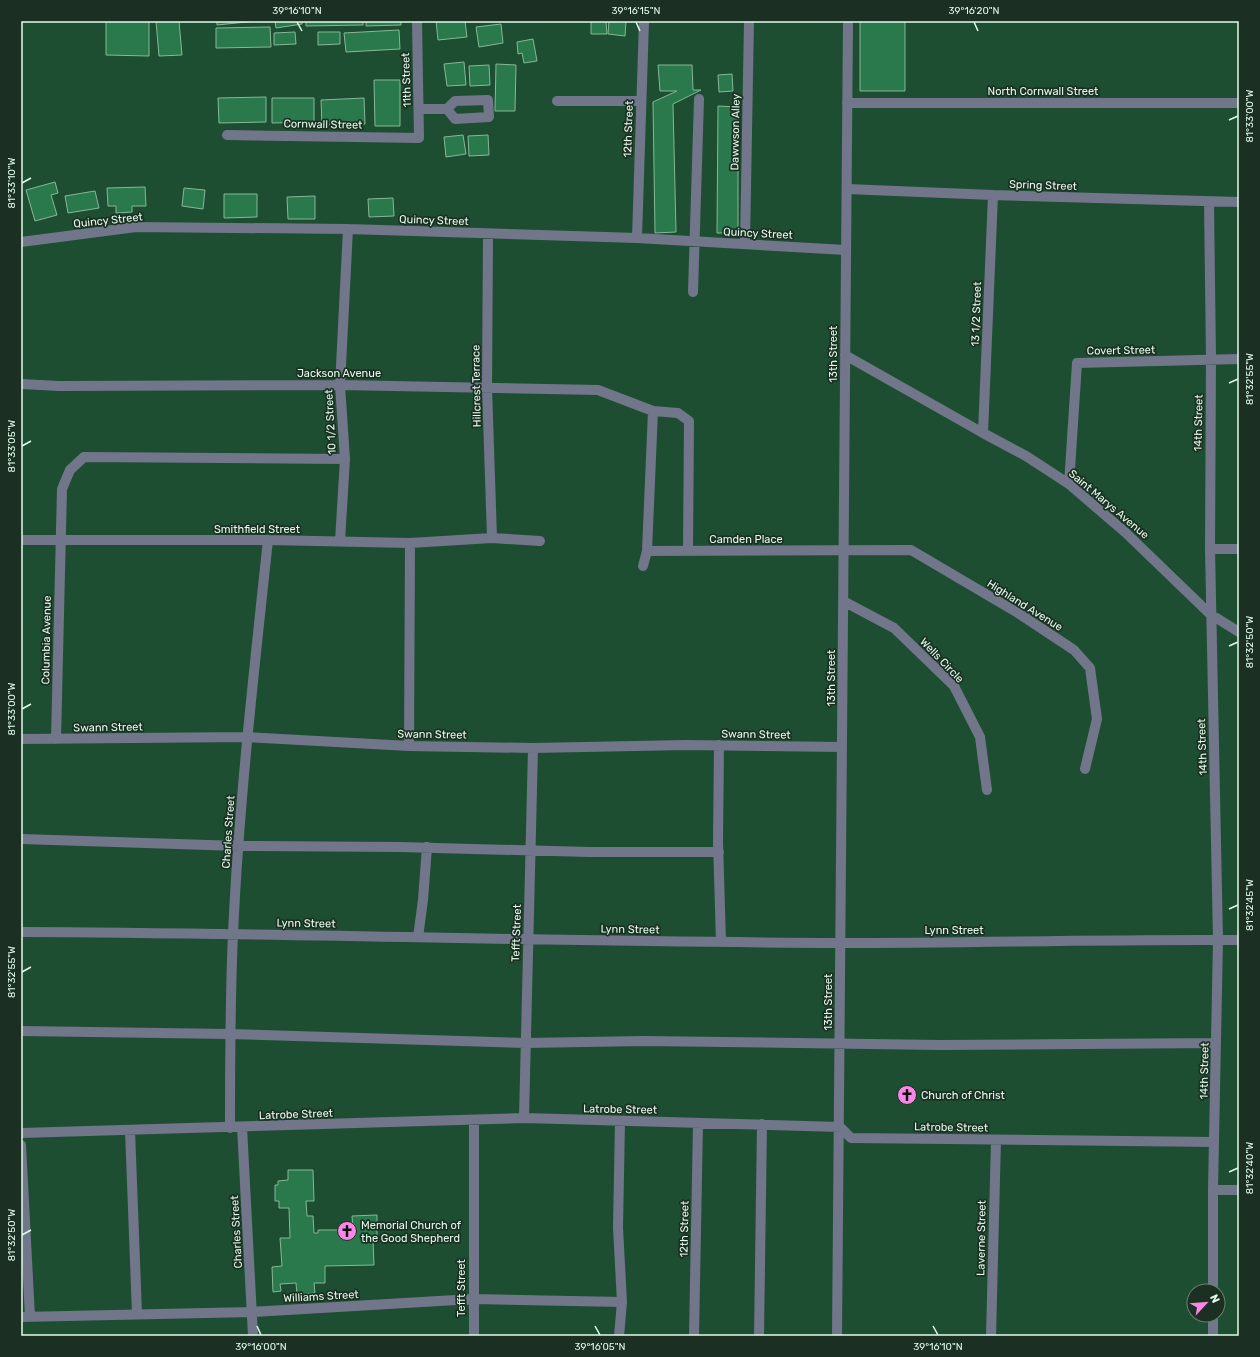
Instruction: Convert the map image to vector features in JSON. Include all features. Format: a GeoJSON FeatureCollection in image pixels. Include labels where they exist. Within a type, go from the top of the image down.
{"type":"FeatureCollection","features":[{"type":"Feature","properties":{"kind":"street","name":"11th Street"},"geometry":{"type":"LineString","coordinates":[[417,21],[419,138]]}},
{"type":"Feature","properties":{"kind":"street","name":"12th Street"},"geometry":{"type":"LineString","coordinates":[[637,238],[644,21]]}},
{"type":"Feature","properties":{"kind":"street","name":"Dawwson Alley"},"geometry":{"type":"LineString","coordinates":[[745,244],[749,21]]}},
{"type":"Feature","properties":{"kind":"street","name":"13th Street"},"geometry":{"type":"LineString","coordinates":[[836,1336],[840,1127],[848,21]]}},
{"type":"Feature","properties":{"kind":"street"},"geometry":{"type":"LineString","coordinates":[[693,292],[699,99]]}},
{"type":"Feature","properties":{"kind":"street"},"geometry":{"type":"LineString","coordinates":[[557,102],[641,101]]}},
{"type":"Feature","properties":{"kind":"street","name":"North Cornwall Street"},"geometry":{"type":"LineString","coordinates":[[847,103],[1239,103]]}},
{"type":"Feature","properties":{"kind":"street"},"geometry":{"type":"LineString","coordinates":[[419,109],[447,109]]}},
{"type":"Feature","properties":{"kind":"street","name":"Cornwall Street"},"geometry":{"type":"LineString","coordinates":[[227,135],[419,138]]}},
{"type":"Feature","properties":{"kind":"street","name":"Spring Street"},"geometry":{"type":"LineString","coordinates":[[847,189],[1209,203],[1239,202]]}},
{"type":"Feature","properties":{"kind":"street","name":"13 1/2 Street"},"geometry":{"type":"LineString","coordinates":[[983,433],[993,195]]}},
{"type":"Feature","properties":{"kind":"street","name":"14th Street"},"geometry":{"type":"LineString","coordinates":[[1209,203],[1211,359],[1210,614],[1218,940],[1213,1190],[1213,1283]]}},
{"type":"Feature","properties":{"kind":"street","name":"Quincy Street"},"geometry":{"type":"LineString","coordinates":[[21,242],[136,227],[348,229],[637,238],[846,250]]}},
{"type":"Feature","properties":{"kind":"street","name":"10 1/2 Street"},"geometry":{"type":"LineString","coordinates":[[340,542],[345,459],[340,385],[348,229]]}},
{"type":"Feature","properties":{"kind":"street","name":"Hillcrest Terrace"},"geometry":{"type":"LineString","coordinates":[[488,234],[487,387],[492,538]]}},
{"type":"Feature","properties":{"kind":"street","name":"Saint Marys Avenue"},"geometry":{"type":"LineString","coordinates":[[845,355],[1026,456],[1069,484],[1126,533],[1210,614],[1239,632]]}},
{"type":"Feature","properties":{"kind":"street","name":"Covert Street"},"geometry":{"type":"LineString","coordinates":[[1069,484],[1077,363],[1239,359]]}},
{"type":"Feature","properties":{"kind":"street","name":"Jackson Avenue"},"geometry":{"type":"LineString","coordinates":[[21,384],[59,386],[340,385],[598,390],[654,411],[678,413],[689,421],[688,551]]}},
{"type":"Feature","properties":{"kind":"street"},"geometry":{"type":"LineString","coordinates":[[643,566],[647,551],[654,411]]}},
{"type":"Feature","properties":{"kind":"street","name":"Columbia Avenue"},"geometry":{"type":"LineString","coordinates":[[56,739],[62,489],[70,470],[84,457],[345,459]]}},
{"type":"Feature","properties":{"kind":"street","name":"Smithfield Street"},"geometry":{"type":"LineString","coordinates":[[21,540],[268,540],[410,543],[492,538],[540,542]]}},
{"type":"Feature","properties":{"kind":"street","name":"Charles Street"},"geometry":{"type":"LineString","coordinates":[[230,1128],[230,1034],[233,933],[247,737],[268,540]]}},
{"type":"Feature","properties":{"kind":"street"},"geometry":{"type":"LineString","coordinates":[[410,543],[410,746]]}},
{"type":"Feature","properties":{"kind":"street"},"geometry":{"type":"LineString","coordinates":[[1210,549],[1239,549]]}},
{"type":"Feature","properties":{"kind":"street","name":"Highland Avenue"},"geometry":{"type":"LineString","coordinates":[[844,552],[912,550],[1018,613],[1074,650],[1090,668],[1097,719],[1085,768]]}},
{"type":"Feature","properties":{"kind":"street","name":"Camden Place"},"geometry":{"type":"LineString","coordinates":[[647,551],[844,552]]}},
{"type":"Feature","properties":{"kind":"street","name":"Wells Circle"},"geometry":{"type":"LineString","coordinates":[[844,601],[894,628],[954,686],[980,737],[986,790]]}},
{"type":"Feature","properties":{"kind":"street","name":"Swann Street"},"geometry":{"type":"LineString","coordinates":[[21,739],[247,737],[410,746],[534,748],[719,745],[842,747]]}},
{"type":"Feature","properties":{"kind":"street"},"geometry":{"type":"LineString","coordinates":[[719,745],[721,942]]}},
{"type":"Feature","properties":{"kind":"street","name":"Tefft Street"},"geometry":{"type":"LineString","coordinates":[[524,1118],[530,850],[534,748]]}},
{"type":"Feature","properties":{"kind":"street"},"geometry":{"type":"LineString","coordinates":[[21,838],[239,846],[427,847],[589,852],[719,852]]}},
{"type":"Feature","properties":{"kind":"street"},"geometry":{"type":"LineString","coordinates":[[418,937],[423,900],[427,847]]}},
{"type":"Feature","properties":{"kind":"street","name":"Lynn Street"},"geometry":{"type":"LineString","coordinates":[[21,932],[233,933],[528,940],[841,943],[1239,940]]}},
{"type":"Feature","properties":{"kind":"street"},"geometry":{"type":"LineString","coordinates":[[21,1031],[230,1034],[526,1043],[644,1041],[840,1044],[1216,1043]]}},
{"type":"Feature","properties":{"kind":"street","name":"Latrobe Street"},"geometry":{"type":"LineString","coordinates":[[21,1133],[230,1128],[524,1118],[840,1127],[851,1138],[1214,1142]]}},
{"type":"Feature","properties":{"kind":"street","name":"Tefft Street"},"geometry":{"type":"LineString","coordinates":[[474,1120],[474,1336]]}},
{"type":"Feature","properties":{"kind":"street"},"geometry":{"type":"LineString","coordinates":[[619,1336],[622,1302],[618,1228],[620,1121]]}},
{"type":"Feature","properties":{"kind":"street","name":"12th Street"},"geometry":{"type":"LineString","coordinates":[[694,1336],[698,1123]]}},
{"type":"Feature","properties":{"kind":"street"},"geometry":{"type":"LineString","coordinates":[[759,1336],[762,1124]]}},
{"type":"Feature","properties":{"kind":"street","name":"Charles Street"},"geometry":{"type":"LineString","coordinates":[[242,1127],[253,1336]]}},
{"type":"Feature","properties":{"kind":"street"},"geometry":{"type":"LineString","coordinates":[[130,1130],[137,1314]]}},
{"type":"Feature","properties":{"kind":"street","name":"Laverne Street"},"geometry":{"type":"LineString","coordinates":[[991,1336],[996,1140]]}},
{"type":"Feature","properties":{"kind":"street"},"geometry":{"type":"LineString","coordinates":[[21,1145],[25,1317]]}},
{"type":"Feature","properties":{"kind":"street"},"geometry":{"type":"LineString","coordinates":[[1213,1190],[1239,1190]]}},
{"type":"Feature","properties":{"kind":"street","name":"Williams Street"},"geometry":{"type":"LineString","coordinates":[[25,1317],[252,1312],[473,1300],[622,1302]]}},
{"type":"Feature","properties":{"kind":"street"},"geometry":{"type":"LineString","coordinates":[[1213,1323],[1213,1336]]}},
{"type":"Feature","properties":{"kind":"building"},"geometry":{"type":"Polygon","coordinates":[[[106,21],[149,21],[149,56],[106,55],[106,21]]]}},
{"type":"Feature","properties":{"kind":"building"},"geometry":{"type":"Polygon","coordinates":[[[156,21],[179,21],[182,55],[159,56],[156,21]]]}},
{"type":"Feature","properties":{"kind":"building"},"geometry":{"type":"Polygon","coordinates":[[[217,21],[256,21],[217,25],[217,21]]]}},
{"type":"Feature","properties":{"kind":"building"},"geometry":{"type":"Polygon","coordinates":[[[275,21],[302,21],[302,24],[276,28],[275,21]]]}},
{"type":"Feature","properties":{"kind":"building"},"geometry":{"type":"Polygon","coordinates":[[[306,21],[363,21],[363,25],[306,26],[306,21]]]}},
{"type":"Feature","properties":{"kind":"building"},"geometry":{"type":"Polygon","coordinates":[[[366,21],[401,21],[401,25],[366,26],[366,21]]]}},
{"type":"Feature","properties":{"kind":"building"},"geometry":{"type":"Polygon","coordinates":[[[436,21],[465,21],[467,37],[438,40],[436,21]]]}},
{"type":"Feature","properties":{"kind":"building"},"geometry":{"type":"Polygon","coordinates":[[[591,21],[606,21],[607,34],[591,34],[591,21]]]}},
{"type":"Feature","properties":{"kind":"building"},"geometry":{"type":"Polygon","coordinates":[[[609,21],[626,21],[625,36],[608,34],[609,21]]]}},
{"type":"Feature","properties":{"kind":"building"},"geometry":{"type":"Polygon","coordinates":[[[860,21],[905,21],[905,91],[860,91],[860,21]]]}},
{"type":"Feature","properties":{"kind":"building"},"geometry":{"type":"Polygon","coordinates":[[[501,24],[503,43],[479,47],[476,27],[501,24]]]}},
{"type":"Feature","properties":{"kind":"building"},"geometry":{"type":"Polygon","coordinates":[[[270,27],[271,47],[216,48],[216,28],[270,27]]]}},
{"type":"Feature","properties":{"kind":"building"},"geometry":{"type":"Polygon","coordinates":[[[399,30],[400,49],[346,52],[344,33],[399,30]]]}},
{"type":"Feature","properties":{"kind":"building"},"geometry":{"type":"Polygon","coordinates":[[[295,32],[296,44],[274,45],[274,33],[295,32]]]}},
{"type":"Feature","properties":{"kind":"building"},"geometry":{"type":"Polygon","coordinates":[[[318,32],[340,32],[340,44],[318,45],[318,32]]]}},
{"type":"Feature","properties":{"kind":"building"},"geometry":{"type":"Polygon","coordinates":[[[533,39],[537,61],[524,63],[522,53],[518,54],[517,42],[533,39]]]}},
{"type":"Feature","properties":{"kind":"building"},"geometry":{"type":"Polygon","coordinates":[[[464,62],[466,85],[447,86],[444,64],[464,62]]]}},
{"type":"Feature","properties":{"kind":"building"},"geometry":{"type":"Polygon","coordinates":[[[496,64],[516,65],[515,111],[495,111],[496,64]]]}},
{"type":"Feature","properties":{"kind":"building"},"geometry":{"type":"Polygon","coordinates":[[[489,65],[490,85],[470,86],[469,66],[489,65]]]}},
{"type":"Feature","properties":{"kind":"building"},"geometry":{"type":"Polygon","coordinates":[[[658,65],[692,65],[693,90],[701,90],[673,104],[676,232],[655,233],[653,102],[677,91],[660,91],[658,65]]]}},
{"type":"Feature","properties":{"kind":"building"},"geometry":{"type":"Polygon","coordinates":[[[732,74],[733,91],[719,92],[718,75],[732,74]]]}},
{"type":"Feature","properties":{"kind":"building"},"geometry":{"type":"Polygon","coordinates":[[[374,80],[400,80],[400,126],[375,126],[374,80]]]}},
{"type":"Feature","properties":{"kind":"building"},"geometry":{"type":"Polygon","coordinates":[[[266,97],[266,122],[219,123],[218,98],[266,97]]]}},
{"type":"Feature","properties":{"kind":"building"},"geometry":{"type":"Polygon","coordinates":[[[272,98],[314,98],[314,122],[272,123],[272,98]]]}},
{"type":"Feature","properties":{"kind":"building"},"geometry":{"type":"Polygon","coordinates":[[[364,98],[365,124],[322,125],[321,100],[364,98]]]}},
{"type":"Feature","properties":{"kind":"building"},"geometry":{"type":"Polygon","coordinates":[[[718,106],[738,107],[738,233],[717,233],[718,106]]]}},
{"type":"Feature","properties":{"kind":"building"},"geometry":{"type":"Polygon","coordinates":[[[463,135],[466,154],[446,157],[444,137],[463,135]]]}},
{"type":"Feature","properties":{"kind":"building"},"geometry":{"type":"Polygon","coordinates":[[[488,135],[489,155],[469,156],[468,136],[488,135]]]}},
{"type":"Feature","properties":{"kind":"building"},"geometry":{"type":"Polygon","coordinates":[[[55,182],[58,193],[51,195],[57,215],[35,221],[26,190],[55,182]]]}},
{"type":"Feature","properties":{"kind":"building"},"geometry":{"type":"Polygon","coordinates":[[[145,187],[146,206],[132,206],[132,212],[116,213],[116,206],[108,206],[107,188],[145,187]]]}},
{"type":"Feature","properties":{"kind":"building"},"geometry":{"type":"Polygon","coordinates":[[[184,188],[205,190],[203,209],[182,206],[184,188]]]}},
{"type":"Feature","properties":{"kind":"building"},"geometry":{"type":"Polygon","coordinates":[[[95,191],[99,208],[68,213],[65,196],[95,191]]]}},
{"type":"Feature","properties":{"kind":"building"},"geometry":{"type":"Polygon","coordinates":[[[224,194],[257,194],[257,217],[224,218],[224,194]]]}},
{"type":"Feature","properties":{"kind":"building"},"geometry":{"type":"Polygon","coordinates":[[[315,196],[315,219],[288,219],[287,197],[315,196]]]}},
{"type":"Feature","properties":{"kind":"building"},"geometry":{"type":"Polygon","coordinates":[[[393,198],[394,216],[369,217],[368,199],[393,198]]]}},
{"type":"Feature","properties":{"kind":"building","name":"Memorial Church of the Good Shepherd"},"geometry":{"type":"Polygon","coordinates":[[[288,1170],[313,1170],[314,1201],[306,1201],[307,1216],[313,1216],[314,1233],[318,1233],[318,1230],[353,1230],[352,1216],[377,1215],[377,1241],[373,1240],[374,1265],[325,1266],[325,1283],[314,1283],[315,1293],[297,1295],[296,1283],[280,1284],[281,1291],[273,1292],[272,1267],[282,1266],[280,1238],[290,1238],[289,1208],[279,1208],[279,1201],[275,1201],[275,1185],[278,1185],[278,1181],[288,1180],[288,1170]]]}},
{"type":"Feature","properties":{"kind":"place","name":"Church of Christ"},"geometry":{"type":"Point","coordinates":[907,1095]}},
{"type":"Feature","properties":{"kind":"place","name":"Memorial Church of the Good Shepherd"},"geometry":{"type":"Point","coordinates":[347,1231]}}]}
